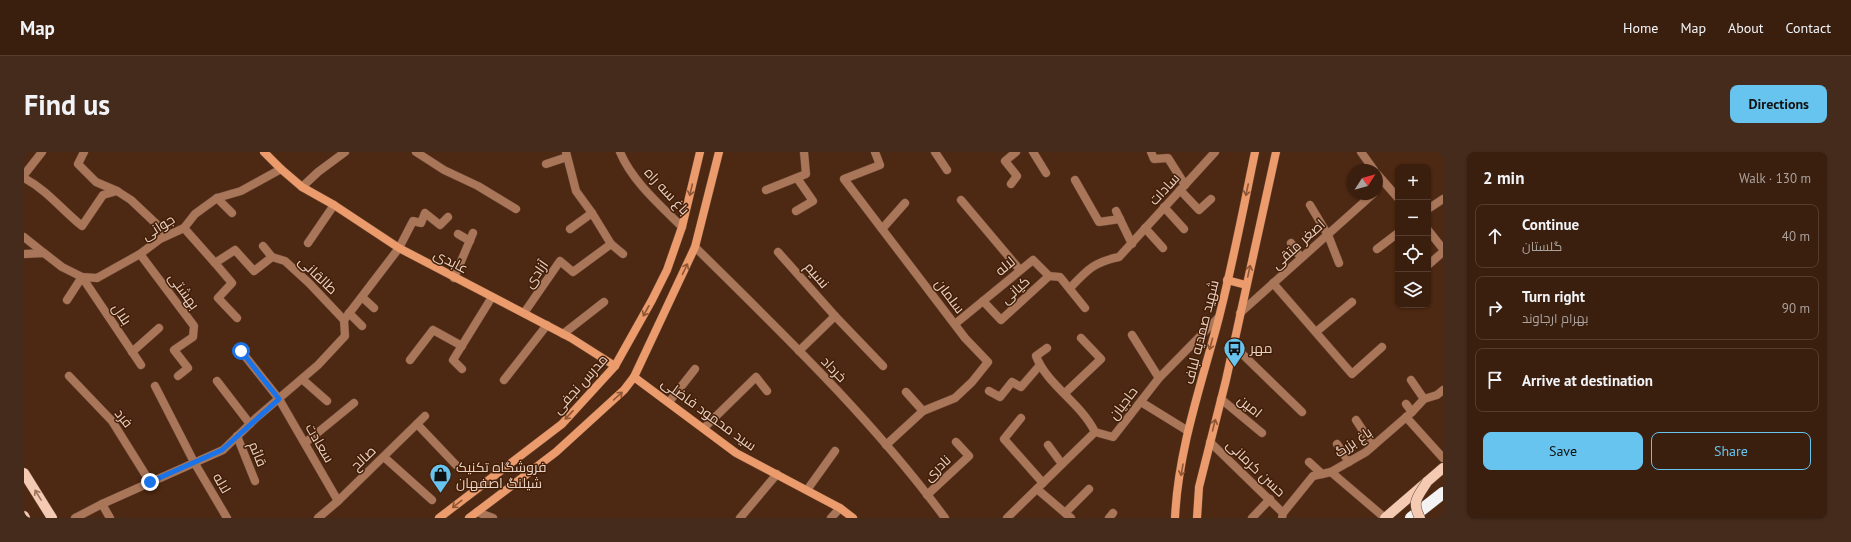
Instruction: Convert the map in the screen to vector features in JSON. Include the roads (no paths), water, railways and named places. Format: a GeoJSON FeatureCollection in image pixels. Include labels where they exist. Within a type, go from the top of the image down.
{"type":"FeatureCollection","features":[{"type":"Feature","properties":{"kind":"highway"},"geometry":{"type":"LineString","coordinates":[[1411,518],[1443,492]]}},
{"type":"Feature","properties":{"kind":"main road"},"geometry":{"type":"LineString","coordinates":[[264,152],[281,169]]}},
{"type":"Feature","properties":{"kind":"main road","name":"مدرس نجفی"},"geometry":{"type":"LineString","coordinates":[[439,518],[562,424],[615,366],[667,270],[682,227],[700,152]]}},
{"type":"Feature","properties":{"kind":"main road"},"geometry":{"type":"LineString","coordinates":[[469,518],[556,452],[624,390],[634,377],[695,247],[719,152]]}},
{"type":"Feature","properties":{"kind":"main road","name":"شهید صمدیه لباف"},"geometry":{"type":"LineString","coordinates":[[1176,518],[1176,501],[1188,431],[1218,318],[1255,152]]}},
{"type":"Feature","properties":{"kind":"main road"},"geometry":{"type":"LineString","coordinates":[[1197,518],[1198,487],[1221,399],[1276,152]]}},
{"type":"Feature","properties":{"kind":"main road","name":"عابدی"},"geometry":{"type":"LineString","coordinates":[[281,169],[302,187],[334,205],[399,248],[454,278],[547,325],[615,366]]}},
{"type":"Feature","properties":{"kind":"main road"},"geometry":{"type":"LineString","coordinates":[[1227,280],[1246,285]]}},
{"type":"Feature","properties":{"kind":"main road","name":"سید محمود فاضلی"},"geometry":{"type":"LineString","coordinates":[[634,377],[736,453],[840,508],[853,518]]}},
{"type":"Feature","properties":{"kind":"main road"},"geometry":{"type":"LineString","coordinates":[[1385,518],[1443,468]]}},
{"type":"Feature","properties":{"kind":"main road"},"geometry":{"type":"LineString","coordinates":[[24,473],[52,518]]}},
{"type":"Feature","properties":{"kind":"main road"},"geometry":{"type":"LineString","coordinates":[[1420,518],[1415,509],[1416,501],[1427,482]]}},
{"type":"Feature","properties":{"kind":"street"},"geometry":{"type":"LineString","coordinates":[[42,152],[24,176],[56,200],[70,216],[82,226],[103,194],[117,191]]}},
{"type":"Feature","properties":{"kind":"street"},"geometry":{"type":"LineString","coordinates":[[84,152],[78,164],[96,182],[117,191],[131,200],[168,235]]}},
{"type":"Feature","properties":{"kind":"street"},"geometry":{"type":"LineString","coordinates":[[302,187],[318,172],[345,152]]}},
{"type":"Feature","properties":{"kind":"street"},"geometry":{"type":"LineString","coordinates":[[416,152],[444,170],[478,186],[516,209]]}},
{"type":"Feature","properties":{"kind":"street","name":"باغ سه راه"},"geometry":{"type":"LineString","coordinates":[[620,152],[625,163],[646,190],[682,227]]}},
{"type":"Feature","properties":{"kind":"street"},"geometry":{"type":"LineString","coordinates":[[766,190],[806,174],[804,152]]}},
{"type":"Feature","properties":{"kind":"street","name":"سلمان"},"geometry":{"type":"LineString","coordinates":[[875,152],[880,165],[844,178],[955,324],[988,362],[972,382],[955,398],[923,411],[886,445]]}},
{"type":"Feature","properties":{"kind":"street"},"geometry":{"type":"LineString","coordinates":[[935,152],[947,170]]}},
{"type":"Feature","properties":{"kind":"street"},"geometry":{"type":"LineString","coordinates":[[1011,184],[1017,176],[1005,160],[1016,152]]}},
{"type":"Feature","properties":{"kind":"street"},"geometry":{"type":"LineString","coordinates":[[1033,152],[1046,173]]}},
{"type":"Feature","properties":{"kind":"street"},"geometry":{"type":"LineString","coordinates":[[1151,152],[1154,159],[1168,158],[1183,188],[1199,210],[1211,199]]}},
{"type":"Feature","properties":{"kind":"street","name":"سادات"},"geometry":{"type":"LineString","coordinates":[[1070,288],[1092,266],[1103,260],[1119,257],[1164,206],[1183,188],[1215,152]]}},
{"type":"Feature","properties":{"kind":"street"},"geometry":{"type":"LineString","coordinates":[[1361,152],[1370,164]]}},
{"type":"Feature","properties":{"kind":"street"},"geometry":{"type":"LineString","coordinates":[[546,164],[567,155],[576,192],[592,213],[611,244],[623,254]]}},
{"type":"Feature","properties":{"kind":"street","name":"جوانی"},"geometry":{"type":"LineString","coordinates":[[82,277],[96,278],[140,254],[168,235],[184,228],[195,214],[217,198],[241,191],[281,169]]}},
{"type":"Feature","properties":{"kind":"street"},"geometry":{"type":"LineString","coordinates":[[796,211],[813,201],[797,178]]}},
{"type":"Feature","properties":{"kind":"street"},"geometry":{"type":"LineString","coordinates":[[1075,180],[1099,222],[1120,219]]}},
{"type":"Feature","properties":{"kind":"street"},"geometry":{"type":"LineString","coordinates":[[1384,184],[1395,195]]}},
{"type":"Feature","properties":{"kind":"street"},"geometry":{"type":"LineString","coordinates":[[217,198],[232,214]]}},
{"type":"Feature","properties":{"kind":"street"},"geometry":{"type":"LineString","coordinates":[[1431,208],[1443,198]]}},
{"type":"Feature","properties":{"kind":"street"},"geometry":{"type":"LineString","coordinates":[[961,200],[1020,270]]}},
{"type":"Feature","properties":{"kind":"street","name":"اصغر متقی"},"geometry":{"type":"LineString","coordinates":[[1240,313],[1366,200]]}},
{"type":"Feature","properties":{"kind":"street"},"geometry":{"type":"LineString","coordinates":[[882,229],[905,203]]}},
{"type":"Feature","properties":{"kind":"street"},"geometry":{"type":"LineString","coordinates":[[308,243],[334,205]]}},
{"type":"Feature","properties":{"kind":"street"},"geometry":{"type":"LineString","coordinates":[[1310,205],[1328,235],[1339,263]]}},
{"type":"Feature","properties":{"kind":"street"},"geometry":{"type":"LineString","coordinates":[[1164,206],[1184,229]]}},
{"type":"Feature","properties":{"kind":"street"},"geometry":{"type":"LineString","coordinates":[[1116,211],[1132,244]]}},
{"type":"Feature","properties":{"kind":"street"},"geometry":{"type":"LineString","coordinates":[[570,229],[592,213]]}},
{"type":"Feature","properties":{"kind":"street"},"geometry":{"type":"LineString","coordinates":[[75,518],[102,504],[222,450],[318,365],[345,336],[344,320],[399,248],[413,221],[421,223],[425,214],[440,225],[448,217]]}},
{"type":"Feature","properties":{"kind":"street"},"geometry":{"type":"LineString","coordinates":[[184,228],[232,283],[218,298],[237,318]]}},
{"type":"Feature","properties":{"kind":"street"},"geometry":{"type":"LineString","coordinates":[[1145,228],[1163,248]]}},
{"type":"Feature","properties":{"kind":"street"},"geometry":{"type":"LineString","coordinates":[[454,278],[471,237],[458,234]]}},
{"type":"Feature","properties":{"kind":"street"},"geometry":{"type":"LineString","coordinates":[[1431,234],[1443,250],[1431,262]]}},
{"type":"Feature","properties":{"kind":"street"},"geometry":{"type":"LineString","coordinates":[[1377,249],[1395,235]]}},
{"type":"Feature","properties":{"kind":"street"},"geometry":{"type":"LineString","coordinates":[[24,236],[62,267],[82,277],[67,300]]}},
{"type":"Feature","properties":{"kind":"street"},"geometry":{"type":"LineString","coordinates":[[1291,243],[1301,258]]}},
{"type":"Feature","properties":{"kind":"street","name":"آزادی"},"geometry":{"type":"LineString","coordinates":[[524,313],[560,261],[573,272],[611,244]]}},
{"type":"Feature","properties":{"kind":"street"},"geometry":{"type":"LineString","coordinates":[[215,263],[235,250],[254,271],[272,257],[263,246]]}},
{"type":"Feature","properties":{"kind":"street","name":"خرداد"},"geometry":{"type":"LineString","coordinates":[[695,247],[798,351],[886,445],[944,518]]}},
{"type":"Feature","properties":{"kind":"street","name":"نسیم"},"geometry":{"type":"LineString","coordinates":[[778,252],[835,316],[883,366]]}},
{"type":"Feature","properties":{"kind":"street"},"geometry":{"type":"LineString","coordinates":[[24,254],[44,253]]}},
{"type":"Feature","properties":{"kind":"street","name":"بهشتی"},"geometry":{"type":"LineString","coordinates":[[140,254],[194,326],[193,337],[174,350],[188,368],[178,376]]}},
{"type":"Feature","properties":{"kind":"street","name":"طالقانی"},"geometry":{"type":"LineString","coordinates":[[272,257],[285,261],[309,283],[344,320]]}},
{"type":"Feature","properties":{"kind":"street","name":"لاله"},"geometry":{"type":"LineString","coordinates":[[955,324],[1033,260],[1049,276],[1060,277],[1085,308]]}},
{"type":"Feature","properties":{"kind":"street","name":"کیانی"},"geometry":{"type":"LineString","coordinates":[[983,301],[1000,320],[1049,276]]}},
{"type":"Feature","properties":{"kind":"street","name":"بلال"},"geometry":{"type":"LineString","coordinates":[[82,277],[141,365]]}},
{"type":"Feature","properties":{"kind":"street"},"geometry":{"type":"LineString","coordinates":[[1273,284],[1352,374],[1382,347]]}},
{"type":"Feature","properties":{"kind":"street"},"geometry":{"type":"LineString","coordinates":[[362,296],[374,308]]}},
{"type":"Feature","properties":{"kind":"street"},"geometry":{"type":"LineString","coordinates":[[462,369],[453,360],[492,297]]}},
{"type":"Feature","properties":{"kind":"street"},"geometry":{"type":"LineString","coordinates":[[563,334],[604,302]]}},
{"type":"Feature","properties":{"kind":"street"},"geometry":{"type":"LineString","coordinates":[[1316,332],[1352,302]]}},
{"type":"Feature","properties":{"kind":"street"},"geometry":{"type":"LineString","coordinates":[[349,313],[362,326]]}},
{"type":"Feature","properties":{"kind":"street"},"geometry":{"type":"LineString","coordinates":[[798,351],[835,316]]}},
{"type":"Feature","properties":{"kind":"street","name":"حاجیان"},"geometry":{"type":"LineString","coordinates":[[1095,432],[1113,437],[1159,378],[1218,318]]}},
{"type":"Feature","properties":{"kind":"street"},"geometry":{"type":"LineString","coordinates":[[504,380],[547,325]]}},
{"type":"Feature","properties":{"kind":"street"},"geometry":{"type":"LineString","coordinates":[[132,352],[159,328]]}},
{"type":"Feature","properties":{"kind":"street"},"geometry":{"type":"LineString","coordinates":[[410,360],[433,330],[462,346]]}},
{"type":"Feature","properties":{"kind":"street"},"geometry":{"type":"LineString","coordinates":[[1132,335],[1159,378]]}},
{"type":"Feature","properties":{"kind":"street"},"geometry":{"type":"LineString","coordinates":[[1065,393],[1101,359],[1080,338]]}},
{"type":"Feature","properties":{"kind":"street"},"geometry":{"type":"LineString","coordinates":[[1233,345],[1302,412]]}},
{"type":"Feature","properties":{"kind":"street"},"geometry":{"type":"LineString","coordinates":[[1007,518],[1095,432],[1090,422],[1065,393],[1048,377],[1040,365],[1036,356],[1047,348]]}},
{"type":"Feature","properties":{"kind":"street","name":"سعادت"},"geometry":{"type":"LineString","coordinates":[[241,351],[279,399],[338,501]]}},
{"type":"Feature","properties":{"kind":"street"},"geometry":{"type":"LineString","coordinates":[[989,391],[1000,397],[1012,382],[1021,387],[1040,365]]}},
{"type":"Feature","properties":{"kind":"street"},"geometry":{"type":"LineString","coordinates":[[669,402],[695,370]]}},
{"type":"Feature","properties":{"kind":"street","name":"فرد"},"geometry":{"type":"LineString","coordinates":[[69,376],[112,421],[150,482]]}},
{"type":"Feature","properties":{"kind":"street"},"geometry":{"type":"LineString","coordinates":[[704,428],[756,377],[767,391]]}},
{"type":"Feature","properties":{"kind":"street"},"geometry":{"type":"LineString","coordinates":[[302,379],[327,401]]}},
{"type":"Feature","properties":{"kind":"street"},"geometry":{"type":"LineString","coordinates":[[1411,380],[1424,399]]}},
{"type":"Feature","properties":{"kind":"street"},"geometry":{"type":"LineString","coordinates":[[217,381],[250,424]]}},
{"type":"Feature","properties":{"kind":"street"},"geometry":{"type":"LineString","coordinates":[[155,386],[194,462]]}},
{"type":"Feature","properties":{"kind":"street","name":"باغ بزرگ"},"geometry":{"type":"LineString","coordinates":[[1283,515],[1313,476],[1331,472],[1349,462],[1373,446],[1409,415],[1424,399],[1437,395],[1443,390]]}},
{"type":"Feature","properties":{"kind":"street"},"geometry":{"type":"LineString","coordinates":[[906,392],[923,411]]}},
{"type":"Feature","properties":{"kind":"street","name":"امین"},"geometry":{"type":"LineString","coordinates":[[1221,399],[1262,433]]}},
{"type":"Feature","properties":{"kind":"street"},"geometry":{"type":"LineString","coordinates":[[1141,402],[1188,431]]}},
{"type":"Feature","properties":{"kind":"street"},"geometry":{"type":"LineString","coordinates":[[305,443],[354,403]]}},
{"type":"Feature","properties":{"kind":"street"},"geometry":{"type":"LineString","coordinates":[[1406,404],[1409,415],[1443,458]]}},
{"type":"Feature","properties":{"kind":"street","name":"صالح"},"geometry":{"type":"LineString","coordinates":[[318,518],[338,501],[425,416]]}},
{"type":"Feature","properties":{"kind":"street"},"geometry":{"type":"LineString","coordinates":[[1021,418],[1004,439],[1040,486],[1068,516],[1089,489]]}},
{"type":"Feature","properties":{"kind":"street"},"geometry":{"type":"LineString","coordinates":[[1356,420],[1373,446]]}},
{"type":"Feature","properties":{"kind":"street"},"geometry":{"type":"LineString","coordinates":[[417,424],[456,465]]}},
{"type":"Feature","properties":{"kind":"street","name":"قائم"},"geometry":{"type":"LineString","coordinates":[[237,436],[255,481]]}},
{"type":"Feature","properties":{"kind":"street","name":"نادری"},"geometry":{"type":"LineString","coordinates":[[927,495],[969,456],[956,442]]}},
{"type":"Feature","properties":{"kind":"street","name":"حسن کرمانی"},"geometry":{"type":"LineString","coordinates":[[1210,442],[1270,499],[1283,515]]}},
{"type":"Feature","properties":{"kind":"street"},"geometry":{"type":"LineString","coordinates":[[1337,444],[1349,462]]}},
{"type":"Feature","properties":{"kind":"street"},"geometry":{"type":"LineString","coordinates":[[1048,445],[1062,464]]}},
{"type":"Feature","properties":{"kind":"street"},"geometry":{"type":"LineString","coordinates":[[807,490],[835,451]]}},
{"type":"Feature","properties":{"kind":"street"},"geometry":{"type":"LineString","coordinates":[[384,457],[432,500]]}},
{"type":"Feature","properties":{"kind":"street","name":"لاله"},"geometry":{"type":"LineString","coordinates":[[194,462],[227,518]]}},
{"type":"Feature","properties":{"kind":"street"},"geometry":{"type":"LineString","coordinates":[[1309,462],[1322,474]]}},
{"type":"Feature","properties":{"kind":"street"},"geometry":{"type":"LineString","coordinates":[[1331,472],[1385,518]]}},
{"type":"Feature","properties":{"kind":"street"},"geometry":{"type":"LineString","coordinates":[[740,518],[777,474]]}},
{"type":"Feature","properties":{"kind":"street"},"geometry":{"type":"LineString","coordinates":[[1252,518],[1270,499]]}},
{"type":"Feature","properties":{"kind":"street"},"geometry":{"type":"LineString","coordinates":[[102,504],[110,518]]}},
{"type":"Feature","properties":{"kind":"street"},"geometry":{"type":"LineString","coordinates":[[831,518],[840,508]]}},
{"type":"Feature","properties":{"kind":"street"},"geometry":{"type":"LineString","coordinates":[[477,512],[493,518]]}},
{"type":"Feature","properties":{"kind":"place","name":"مهر"},"geometry":{"type":"Point","coordinates":[1234,368]}},
{"type":"Feature","properties":{"kind":"place","name":"فروشگاه تکنیک شیلنگ اصفهان"},"geometry":{"type":"Point","coordinates":[441,494]}}]}
